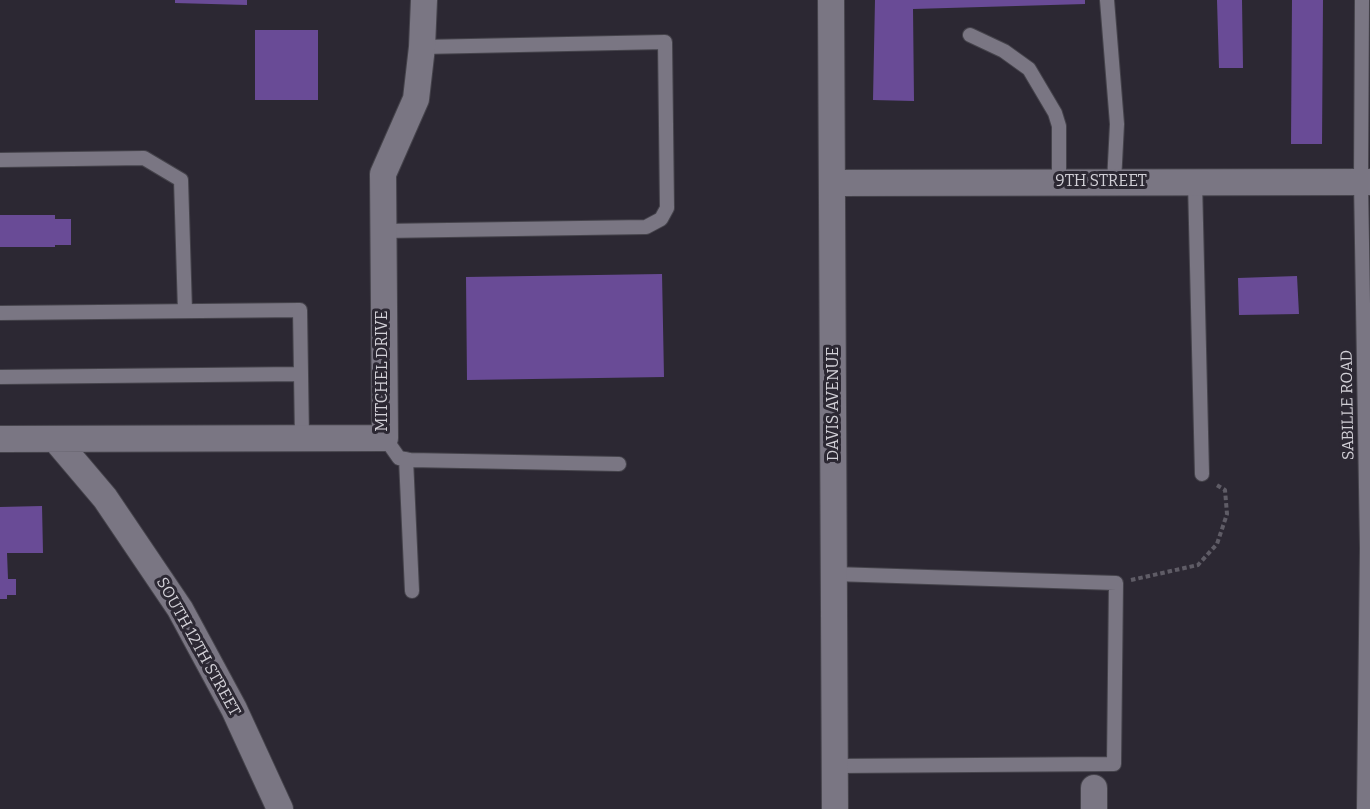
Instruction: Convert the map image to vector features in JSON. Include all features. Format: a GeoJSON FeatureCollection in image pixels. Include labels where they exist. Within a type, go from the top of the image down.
{"type":"FeatureCollection","features":[{"type":"Feature","properties":{"kind":"street","name":"MITCHEL DRIVE"},"geometry":{"type":"LineString","coordinates":[[0,439],[385,438],[383,174],[416,99],[424,0]]}},
{"type":"Feature","properties":{"kind":"street","name":"DAVIS AVENUE"},"geometry":{"type":"LineString","coordinates":[[831,0],[835,809]]}},
{"type":"Feature","properties":{"kind":"street","name":"9TH STREET"},"geometry":{"type":"LineString","coordinates":[[833,183],[1366,182]]}},
{"type":"Feature","properties":{"kind":"street","name":"SOUTH 12TH STREET"},"geometry":{"type":"LineString","coordinates":[[55,439],[105,498],[180,609],[234,709],[280,809]]}},
{"type":"Feature","properties":{"kind":"lane"},"geometry":{"type":"LineString","coordinates":[[1107,0],[1117,124],[1114,182]]}},
{"type":"Feature","properties":{"kind":"lane","name":"SABILLE ROAD"},"geometry":{"type":"LineString","coordinates":[[1362,0],[1366,182],[1367,548],[1364,809]]}},
{"type":"Feature","properties":{"kind":"lane"},"geometry":{"type":"LineString","coordinates":[[970,35],[1004,51],[1029,69],[1055,113],[1059,126],[1059,182]]}},
{"type":"Feature","properties":{"kind":"lane"},"geometry":{"type":"LineString","coordinates":[[383,231],[646,227],[661,219],[667,208],[665,42],[422,47]]}},
{"type":"Feature","properties":{"kind":"lane"},"geometry":{"type":"LineString","coordinates":[[0,160],[144,158],[181,180],[185,311]]}},
{"type":"Feature","properties":{"kind":"lane"},"geometry":{"type":"LineString","coordinates":[[1195,182],[1202,474]]}},
{"type":"Feature","properties":{"kind":"lane"},"geometry":{"type":"LineString","coordinates":[[0,313],[300,310],[302,438]]}},
{"type":"Feature","properties":{"kind":"lane"},"geometry":{"type":"LineString","coordinates":[[0,377],[301,374]]}},
{"type":"Feature","properties":{"kind":"lane"},"geometry":{"type":"LineString","coordinates":[[385,438],[399,458],[406,459],[620,464]]}},
{"type":"Feature","properties":{"kind":"lane"},"geometry":{"type":"LineString","coordinates":[[406,459],[412,591]]}},
{"type":"Feature","properties":{"kind":"lane"},"geometry":{"type":"LineString","coordinates":[[834,574],[1116,583],[1114,764],[835,766]]}},
{"type":"Feature","properties":{"kind":"path"},"geometry":{"type":"LineString","coordinates":[[1116,583],[1198,565],[1217,544],[1227,514],[1225,490],[1202,474]]}},
{"type":"Feature","properties":{"kind":"building"},"geometry":{"type":"Polygon","coordinates":[[[175,0],[247,0],[247,5],[175,3],[175,0]]]}},
{"type":"Feature","properties":{"kind":"building"},"geometry":{"type":"Polygon","coordinates":[[[875,0],[1085,0],[1085,4],[913,9],[914,101],[873,100],[875,0]]]}},
{"type":"Feature","properties":{"kind":"building"},"geometry":{"type":"Polygon","coordinates":[[[1217,0],[1242,0],[1243,68],[1219,68],[1217,0]]]}},
{"type":"Feature","properties":{"kind":"building"},"geometry":{"type":"Polygon","coordinates":[[[1292,0],[1323,0],[1322,144],[1291,144],[1292,0]]]}},
{"type":"Feature","properties":{"kind":"building"},"geometry":{"type":"Polygon","coordinates":[[[255,30],[318,30],[318,100],[255,100],[255,30]]]}},
{"type":"Feature","properties":{"kind":"building"},"geometry":{"type":"Polygon","coordinates":[[[0,215],[55,215],[55,219],[71,219],[71,245],[0,247],[0,215]]]}},
{"type":"Feature","properties":{"kind":"building"},"geometry":{"type":"Polygon","coordinates":[[[662,274],[664,377],[467,380],[466,277],[662,274]]]}},
{"type":"Feature","properties":{"kind":"building"},"geometry":{"type":"Polygon","coordinates":[[[1297,276],[1299,314],[1239,315],[1238,278],[1297,276]]]}},
{"type":"Feature","properties":{"kind":"building"},"geometry":{"type":"Polygon","coordinates":[[[42,506],[43,553],[7,553],[8,579],[16,579],[16,595],[7,595],[7,599],[0,599],[0,507],[42,506]]]}}]}
